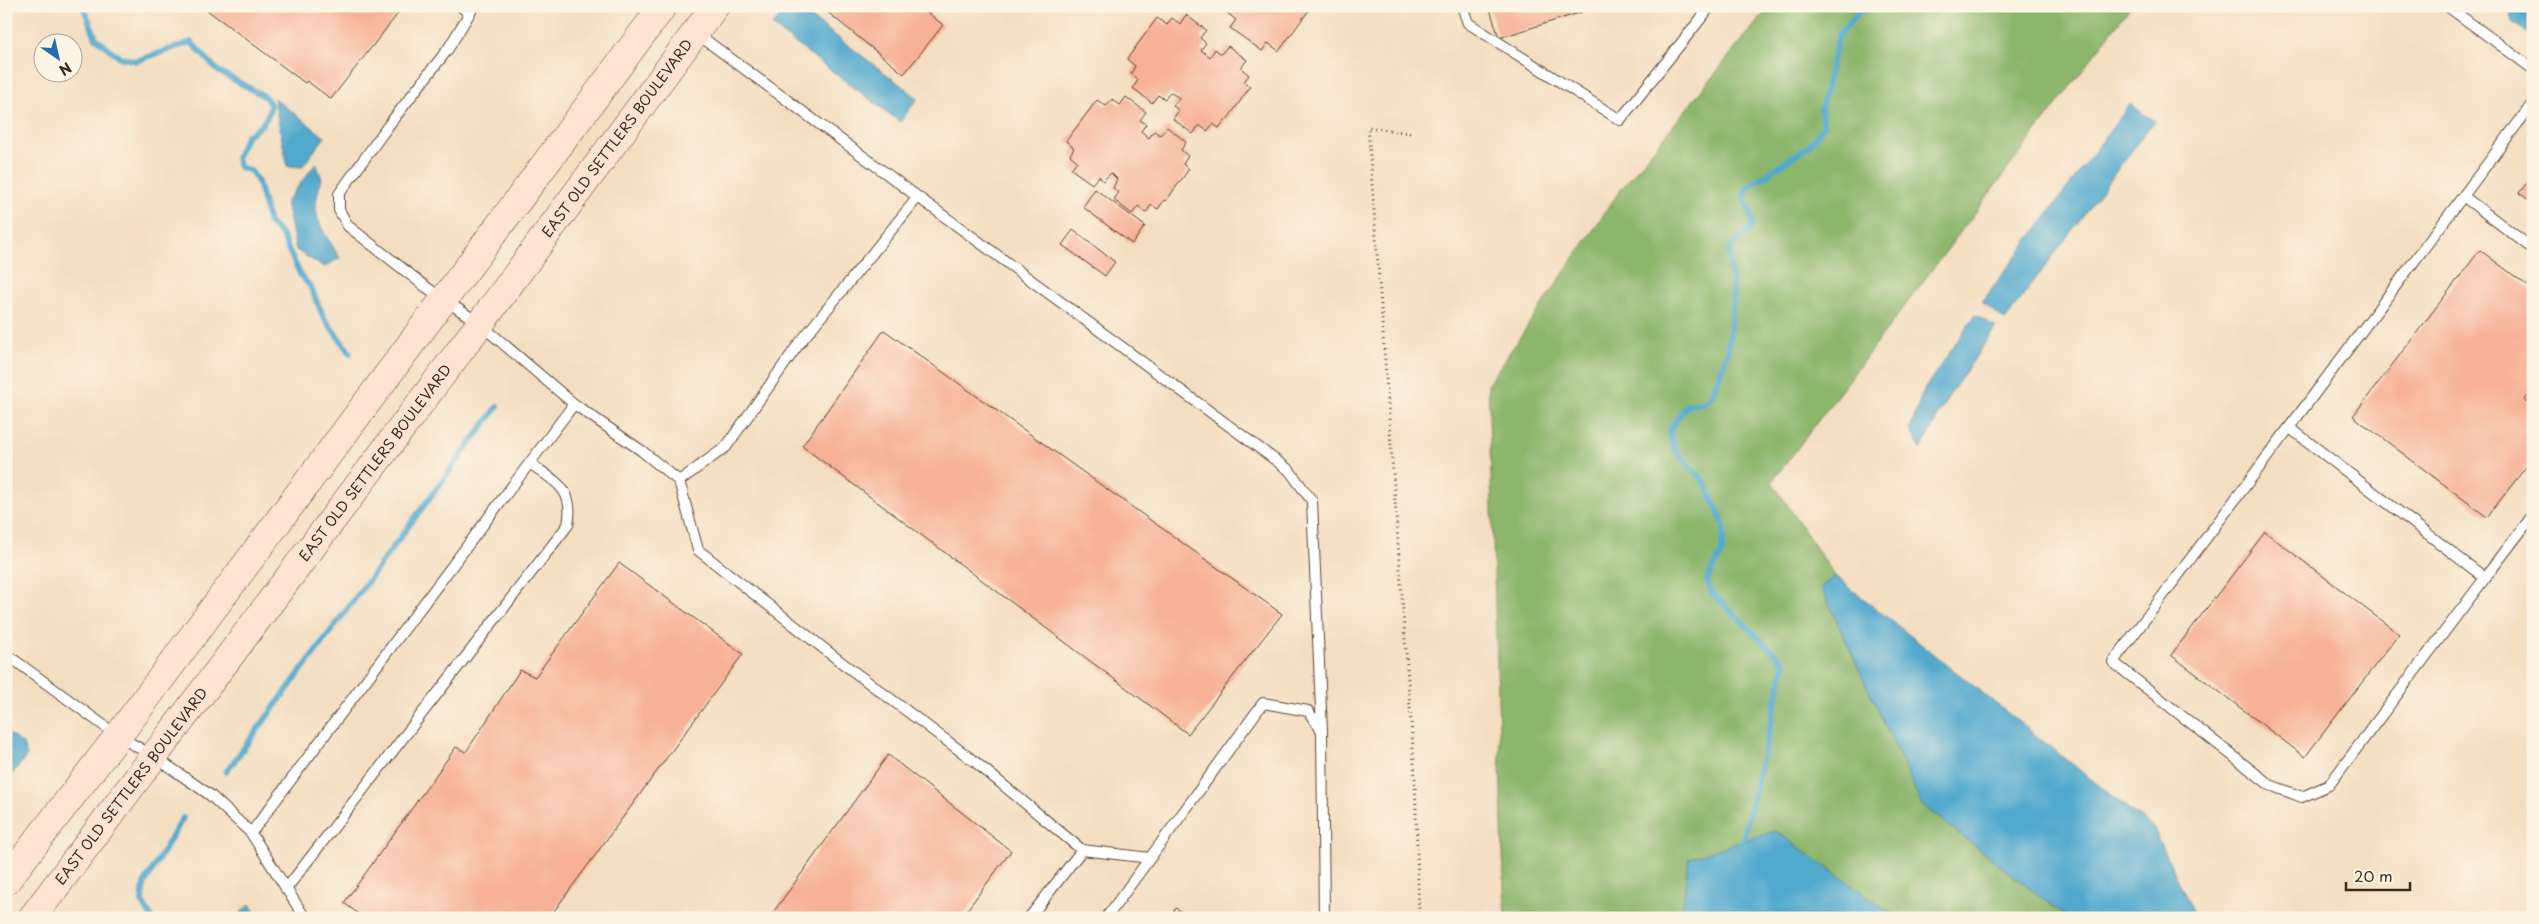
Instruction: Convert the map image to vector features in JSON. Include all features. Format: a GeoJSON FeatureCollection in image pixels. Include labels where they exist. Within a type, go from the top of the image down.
{"type":"FeatureCollection","features":[{"type":"Feature","properties":{"kind":"main road"},"geometry":{"type":"LineString","coordinates":[[6,881],[118,736],[662,6]]}},
{"type":"Feature","properties":{"kind":"main road","name":"EAST OLD SETTLERS BOULEVARD"},"geometry":{"type":"LineString","coordinates":[[32,918],[480,324],[715,6]]}},
{"type":"Feature","properties":{"kind":"lane"},"geometry":{"type":"LineString","coordinates":[[461,6],[472,10],[448,49],[388,126],[339,194],[339,210],[348,226],[480,324],[574,404],[642,451],[679,481],[698,550],[842,662],[974,761],[1082,850],[1150,858]]}},
{"type":"Feature","properties":{"kind":"lane"},"geometry":{"type":"LineString","coordinates":[[1462,6],[1468,24],[1620,120],[1706,12]]}},
{"type":"Feature","properties":{"kind":"lane"},"geometry":{"type":"LineString","coordinates":[[2448,7],[2533,70]]}},
{"type":"Feature","properties":{"kind":"lane"},"geometry":{"type":"LineString","coordinates":[[695,32],[1289,470],[1312,501],[1322,731],[1324,918]]}},
{"type":"Feature","properties":{"kind":"lane"},"geometry":{"type":"LineString","coordinates":[[2533,102],[2113,662],[2270,784],[2302,798],[2329,785],[2533,514]]}},
{"type":"Feature","properties":{"kind":"lane"},"geometry":{"type":"LineString","coordinates":[[2463,196],[2533,249]]}},
{"type":"Feature","properties":{"kind":"lane"},"geometry":{"type":"LineString","coordinates":[[679,481],[726,447],[798,345],[918,197]]}},
{"type":"Feature","properties":{"kind":"lane"},"geometry":{"type":"LineString","coordinates":[[251,833],[574,404]]}},
{"type":"Feature","properties":{"kind":"lane"},"geometry":{"type":"LineString","coordinates":[[2290,428],[2485,578]]}},
{"type":"Feature","properties":{"kind":"lane"},"geometry":{"type":"LineString","coordinates":[[286,889],[568,525],[572,507],[564,490],[530,463]]}},
{"type":"Feature","properties":{"kind":"lane"},"geometry":{"type":"LineString","coordinates":[[6,654],[118,736],[155,757],[210,795],[251,833],[305,918]]}},
{"type":"Feature","properties":{"kind":"lane"},"geometry":{"type":"LineString","coordinates":[[1106,918],[1263,703],[1308,711],[1322,731]]}},
{"type":"Feature","properties":{"kind":"lane"},"geometry":{"type":"LineString","coordinates":[[1029,918],[1082,850]]}},
{"type":"Feature","properties":{"kind":"path"},"geometry":{"type":"LineString","coordinates":[[1410,133],[1368,127],[1414,767],[1419,918]]}},
{"type":"Feature","properties":{"kind":"green space"},"geometry":{"type":"Polygon","coordinates":[[[1770,6],[2131,6],[1772,482],[1835,576],[1821,587],[1922,805],[2068,918],[1898,918],[1776,831],[1689,858],[1681,918],[1505,918],[1488,384],[1619,192],[1770,6]]]}},
{"type":"Feature","properties":{"kind":"water"},"geometry":{"type":"Polygon","coordinates":[[[788,6],[796,6],[918,98],[900,122],[772,26],[788,6]]]}},
{"type":"Feature","properties":{"kind":"water"},"geometry":{"type":"Polygon","coordinates":[[[2509,6],[2533,6],[2533,37],[2512,22],[2509,6]]]}},
{"type":"Feature","properties":{"kind":"water"},"geometry":{"type":"Polygon","coordinates":[[[274,98],[325,137],[302,167],[287,166],[274,98]]]}},
{"type":"Feature","properties":{"kind":"water"},"geometry":{"type":"Polygon","coordinates":[[[2130,104],[2154,121],[2005,320],[1982,302],[2130,104]]]}},
{"type":"Feature","properties":{"kind":"water"},"geometry":{"type":"Polygon","coordinates":[[[316,163],[322,179],[316,203],[319,221],[340,258],[324,267],[296,250],[286,202],[316,163]]]}},
{"type":"Feature","properties":{"kind":"water"},"geometry":{"type":"Polygon","coordinates":[[[1975,315],[1996,327],[1945,402],[1921,450],[1910,430],[1923,391],[1975,315]]]}},
{"type":"Feature","properties":{"kind":"water"},"geometry":{"type":"Polygon","coordinates":[[[1835,576],[2154,829],[2196,918],[2068,918],[1922,805],[1821,587],[1835,576]]]}},
{"type":"Feature","properties":{"kind":"water"},"geometry":{"type":"Polygon","coordinates":[[[6,732],[23,744],[27,756],[6,781],[6,732]]]}},
{"type":"Feature","properties":{"kind":"water"},"geometry":{"type":"Polygon","coordinates":[[[1776,831],[1898,918],[1681,918],[1689,858],[1776,831]]]}},
{"type":"Feature","properties":{"kind":"water"},"geometry":{"type":"Polygon","coordinates":[[[250,904],[258,918],[235,918],[250,904]]]}},
{"type":"Feature","properties":{"kind":"building"},"geometry":{"type":"Polygon","coordinates":[[[210,6],[393,6],[400,11],[331,99],[307,81],[305,83],[207,10],[210,6]]]}},
{"type":"Feature","properties":{"kind":"building"},"geometry":{"type":"Polygon","coordinates":[[[820,6],[919,6],[943,25],[904,74],[820,6]]]}},
{"type":"Feature","properties":{"kind":"building"},"geometry":{"type":"Polygon","coordinates":[[[1229,6],[1312,6],[1279,51],[1268,43],[1262,51],[1230,28],[1236,20],[1225,11],[1229,6]]]}},
{"type":"Feature","properties":{"kind":"building"},"geometry":{"type":"Polygon","coordinates":[[[1489,6],[1580,6],[1582,12],[1499,38],[1489,6]]]}},
{"type":"Feature","properties":{"kind":"building"},"geometry":{"type":"Polygon","coordinates":[[[1186,15],[1206,30],[1200,38],[1206,43],[1201,50],[1210,57],[1215,49],[1221,54],[1228,46],[1247,60],[1241,68],[1249,75],[1244,82],[1250,87],[1227,120],[1219,128],[1213,124],[1207,131],[1199,125],[1193,134],[1173,119],[1179,110],[1173,106],[1179,98],[1170,92],[1165,99],[1158,95],[1152,103],[1133,88],[1138,80],[1131,74],[1135,66],[1127,59],[1157,18],[1167,25],[1172,18],[1180,24],[1186,15]]]}},
{"type":"Feature","properties":{"kind":"building"},"geometry":{"type":"Polygon","coordinates":[[[1126,97],[1146,112],[1140,120],[1146,124],[1141,131],[1149,138],[1154,131],[1160,135],[1167,127],[1186,142],[1181,150],[1188,156],[1183,164],[1189,169],[1166,201],[1164,200],[1158,209],[1151,205],[1146,213],[1138,206],[1132,214],[1114,200],[1118,192],[1113,188],[1117,179],[1111,173],[1103,181],[1099,176],[1092,184],[1071,169],[1077,161],[1070,155],[1074,148],[1066,141],[1097,100],[1106,106],[1112,99],[1120,105],[1126,97]]]}},
{"type":"Feature","properties":{"kind":"building"},"geometry":{"type":"Polygon","coordinates":[[[2533,175],[2533,203],[2519,193],[2533,175]]]}},
{"type":"Feature","properties":{"kind":"building"},"geometry":{"type":"Polygon","coordinates":[[[1095,189],[1145,226],[1132,244],[1083,207],[1095,189]]]}},
{"type":"Feature","properties":{"kind":"building"},"geometry":{"type":"Polygon","coordinates":[[[1073,230],[1115,262],[1105,276],[1062,245],[1073,230]]]}},
{"type":"Feature","properties":{"kind":"building"},"geometry":{"type":"Polygon","coordinates":[[[2480,250],[2533,290],[2533,390],[2525,400],[2533,405],[2533,458],[2487,517],[2353,416],[2480,250]]]}},
{"type":"Feature","properties":{"kind":"building"},"geometry":{"type":"Polygon","coordinates":[[[884,330],[1282,614],[1188,734],[802,446],[884,330]]]}},
{"type":"Feature","properties":{"kind":"building"},"geometry":{"type":"Polygon","coordinates":[[[2265,532],[2399,634],[2305,757],[2171,655],[2265,532]]]}},
{"type":"Feature","properties":{"kind":"building"},"geometry":{"type":"Polygon","coordinates":[[[619,563],[743,654],[549,918],[364,918],[344,903],[456,747],[466,752],[520,670],[535,677],[619,563]]]}},
{"type":"Feature","properties":{"kind":"building"},"geometry":{"type":"Polygon","coordinates":[[[888,755],[1011,851],[961,918],[769,918],[888,755]]]}},
{"type":"Feature","properties":{"kind":"building"},"geometry":{"type":"Polygon","coordinates":[[[1176,908],[1190,918],[1169,918],[1176,908]]]}},
{"type":"Feature","properties":{"kind":"waterway"},"geometry":{"type":"LineString","coordinates":[[83,6],[96,38],[119,57],[136,61],[191,42],[218,71],[264,96],[271,105],[263,123],[247,135],[237,157],[239,167],[251,171],[258,182],[269,223],[281,234],[301,276],[310,286],[324,318],[350,353]]}},
{"type":"Feature","properties":{"kind":"waterway"},"geometry":{"type":"LineString","coordinates":[[1745,850],[1743,841],[1785,663],[1712,593],[1707,580],[1722,552],[1724,526],[1705,482],[1675,451],[1669,431],[1687,405],[1703,403],[1712,396],[1728,351],[1733,300],[1729,249],[1747,233],[1752,224],[1752,218],[1744,200],[1747,188],[1809,146],[1824,126],[1821,110],[1839,34],[1865,6]]}},
{"type":"Feature","properties":{"kind":"waterway"},"geometry":{"type":"LineString","coordinates":[[226,772],[498,406]]}},
{"type":"Feature","properties":{"kind":"waterway"},"geometry":{"type":"LineString","coordinates":[[152,918],[142,902],[144,884],[183,818]]}}]}
